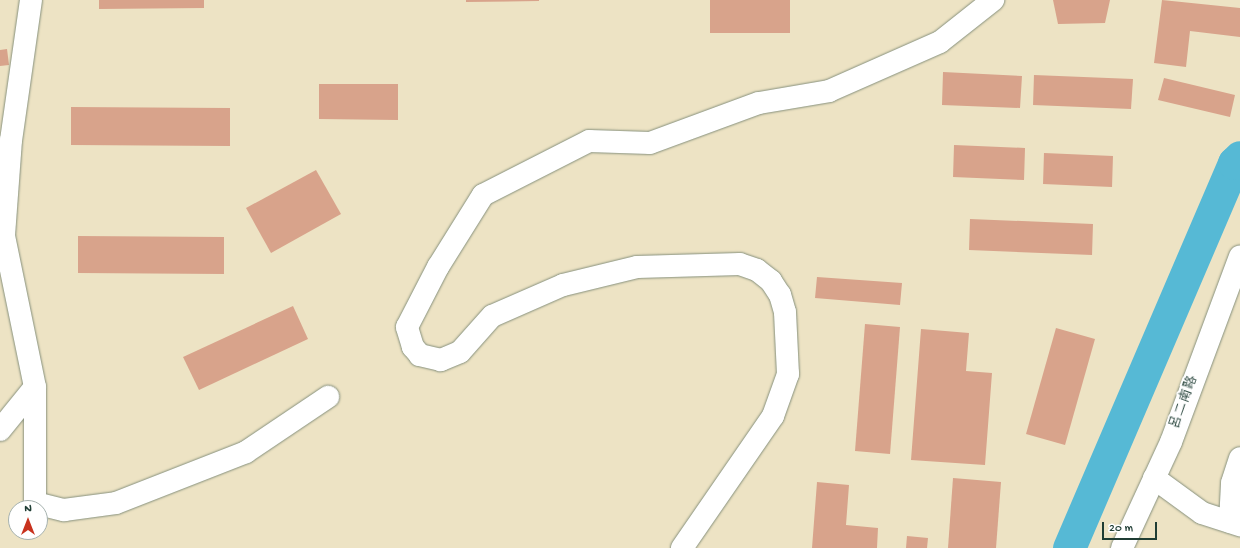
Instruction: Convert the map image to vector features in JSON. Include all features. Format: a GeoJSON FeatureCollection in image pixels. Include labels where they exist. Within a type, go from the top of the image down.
{"type":"FeatureCollection","features":[{"type":"Feature","properties":{"kind":"street"},"geometry":{"type":"LineString","coordinates":[[31,0],[11,140],[4,236],[35,387],[35,503],[64,510],[116,503],[246,452],[328,397]]}},
{"type":"Feature","properties":{"kind":"street"},"geometry":{"type":"LineString","coordinates":[[682,548],[773,416],[788,374],[785,312],[780,295],[771,281],[757,270],[740,264],[622,270],[563,285],[492,316],[460,352],[441,360],[420,355],[410,342],[407,327],[438,267],[483,195],[589,141],[650,143],[759,103],[829,91],[940,42],[993,0]]}},
{"type":"Feature","properties":{"kind":"street","name":"吕二南路"},"geometry":{"type":"LineString","coordinates":[[1122,548],[1154,478],[1240,256]]}},
{"type":"Feature","properties":{"kind":"street"},"geometry":{"type":"LineString","coordinates":[[0,430],[35,387]]}},
{"type":"Feature","properties":{"kind":"street"},"geometry":{"type":"LineString","coordinates":[[1154,478],[1202,513],[1235,523],[1232,483],[1240,458]]}},
{"type":"Feature","properties":{"kind":"building"},"geometry":{"type":"Polygon","coordinates":[[[99,0],[204,0],[204,8],[99,9],[99,0]]]}},
{"type":"Feature","properties":{"kind":"building"},"geometry":{"type":"Polygon","coordinates":[[[466,0],[539,0],[539,1],[466,2],[466,0]]]}},
{"type":"Feature","properties":{"kind":"building"},"geometry":{"type":"Polygon","coordinates":[[[710,0],[790,0],[790,33],[710,33],[710,0]]]}},
{"type":"Feature","properties":{"kind":"building"},"geometry":{"type":"Polygon","coordinates":[[[1053,0],[1110,0],[1105,23],[1058,24],[1053,0]]]}},
{"type":"Feature","properties":{"kind":"building"},"geometry":{"type":"Polygon","coordinates":[[[1162,0],[1240,8],[1240,37],[1190,31],[1186,67],[1154,63],[1162,0]]]}},
{"type":"Feature","properties":{"kind":"building"},"geometry":{"type":"Polygon","coordinates":[[[7,49],[9,65],[0,66],[0,50],[7,49]]]}},
{"type":"Feature","properties":{"kind":"building"},"geometry":{"type":"Polygon","coordinates":[[[943,72],[1022,76],[1020,108],[942,105],[943,72]]]}},
{"type":"Feature","properties":{"kind":"building"},"geometry":{"type":"Polygon","coordinates":[[[1034,75],[1133,79],[1131,109],[1033,105],[1034,75]]]}},
{"type":"Feature","properties":{"kind":"building"},"geometry":{"type":"Polygon","coordinates":[[[1164,78],[1235,95],[1230,117],[1158,100],[1164,78]]]}},
{"type":"Feature","properties":{"kind":"building"},"geometry":{"type":"Polygon","coordinates":[[[319,84],[398,84],[398,120],[319,119],[319,84]]]}},
{"type":"Feature","properties":{"kind":"building"},"geometry":{"type":"Polygon","coordinates":[[[71,107],[230,108],[230,146],[71,145],[71,107]]]}},
{"type":"Feature","properties":{"kind":"building"},"geometry":{"type":"Polygon","coordinates":[[[954,145],[1025,148],[1024,180],[953,177],[954,145]]]}},
{"type":"Feature","properties":{"kind":"building"},"geometry":{"type":"Polygon","coordinates":[[[1044,153],[1113,156],[1112,187],[1043,184],[1044,153]]]}},
{"type":"Feature","properties":{"kind":"building"},"geometry":{"type":"Polygon","coordinates":[[[316,170],[341,214],[271,253],[246,208],[316,170]]]}},
{"type":"Feature","properties":{"kind":"building"},"geometry":{"type":"Polygon","coordinates":[[[970,219],[1093,224],[1092,255],[969,250],[970,219]]]}},
{"type":"Feature","properties":{"kind":"building"},"geometry":{"type":"Polygon","coordinates":[[[78,236],[224,237],[224,274],[78,273],[78,236]]]}},
{"type":"Feature","properties":{"kind":"building"},"geometry":{"type":"Polygon","coordinates":[[[817,277],[902,283],[900,305],[815,298],[817,277]]]}},
{"type":"Feature","properties":{"kind":"building"},"geometry":{"type":"Polygon","coordinates":[[[293,306],[308,339],[199,390],[183,357],[293,306]]]}},
{"type":"Feature","properties":{"kind":"building"},"geometry":{"type":"Polygon","coordinates":[[[865,324],[900,327],[890,454],[855,451],[865,324]]]}},
{"type":"Feature","properties":{"kind":"building"},"geometry":{"type":"Polygon","coordinates":[[[1056,328],[1095,339],[1065,445],[1026,434],[1056,328]]]}},
{"type":"Feature","properties":{"kind":"building"},"geometry":{"type":"Polygon","coordinates":[[[921,329],[969,333],[966,371],[992,373],[985,465],[911,460],[921,329]]]}},
{"type":"Feature","properties":{"kind":"building"},"geometry":{"type":"Polygon","coordinates":[[[953,478],[1001,482],[996,548],[948,548],[953,478]]]}},
{"type":"Feature","properties":{"kind":"building"},"geometry":{"type":"Polygon","coordinates":[[[817,482],[849,485],[846,525],[878,528],[877,548],[812,548],[817,482]]]}},
{"type":"Feature","properties":{"kind":"building"},"geometry":{"type":"Polygon","coordinates":[[[907,536],[928,538],[927,548],[906,548],[907,536]]]}},
{"type":"Feature","properties":{"kind":"waterway"},"geometry":{"type":"LineString","coordinates":[[1069,548],[1234,163],[1240,157]]}}]}
